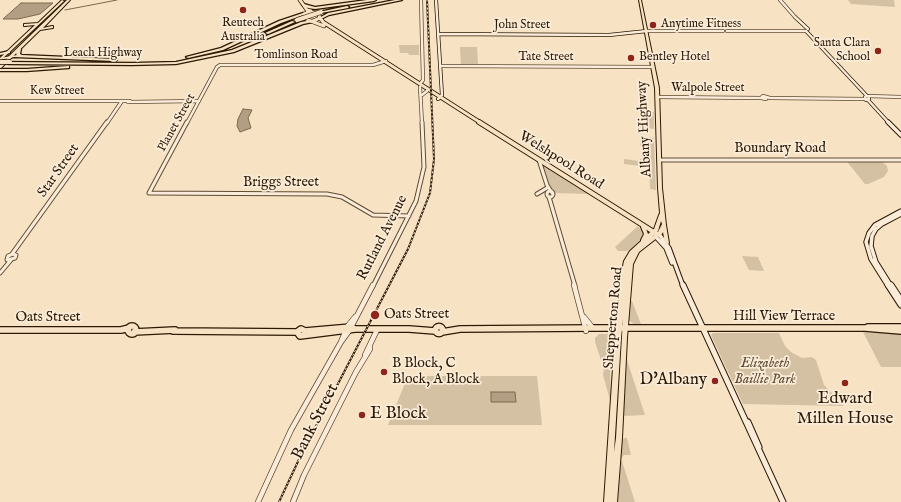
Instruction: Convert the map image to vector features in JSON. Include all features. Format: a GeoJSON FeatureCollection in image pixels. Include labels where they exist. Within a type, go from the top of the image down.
{"type":"FeatureCollection","features":[{"type":"Feature","properties":{"kind":"highway"},"geometry":{"type":"LineString","coordinates":[[24,37],[64,0]]}},
{"type":"Feature","properties":{"kind":"highway"},"geometry":{"type":"LineString","coordinates":[[3,61],[19,49],[69,0]]}},
{"type":"Feature","properties":{"kind":"highway"},"geometry":{"type":"LineString","coordinates":[[304,4],[309,8],[315,8],[374,0]]}},
{"type":"Feature","properties":{"kind":"highway"},"geometry":{"type":"LineString","coordinates":[[148,61],[178,60],[219,52],[322,13],[389,0]]}},
{"type":"Feature","properties":{"kind":"highway"},"geometry":{"type":"LineString","coordinates":[[322,13],[395,0]]}},
{"type":"Feature","properties":{"kind":"highway"},"geometry":{"type":"LineString","coordinates":[[320,18],[328,14],[400,0]]}},
{"type":"Feature","properties":{"kind":"highway","name":"Albany Highway"},"geometry":{"type":"LineString","coordinates":[[637,0],[653,67],[657,97],[662,213]]}},
{"type":"Feature","properties":{"kind":"highway","name":"Albany Highway"},"geometry":{"type":"LineString","coordinates":[[640,0],[645,31]]}},
{"type":"Feature","properties":{"kind":"highway"},"geometry":{"type":"LineString","coordinates":[[312,12],[361,2]]}},
{"type":"Feature","properties":{"kind":"highway"},"geometry":{"type":"LineString","coordinates":[[148,61],[185,58],[222,50],[280,22],[304,14]]}},
{"type":"Feature","properties":{"kind":"highway"},"geometry":{"type":"LineString","coordinates":[[206,58],[242,46],[298,21]]}},
{"type":"Feature","properties":{"kind":"highway"},"geometry":{"type":"LineString","coordinates":[[206,58],[240,49],[302,23],[312,21]]}},
{"type":"Feature","properties":{"kind":"highway"},"geometry":{"type":"LineString","coordinates":[[3,61],[29,31],[27,26],[39,23]]}},
{"type":"Feature","properties":{"kind":"highway"},"geometry":{"type":"LineString","coordinates":[[38,30],[52,27]]}},
{"type":"Feature","properties":{"kind":"highway"},"geometry":{"type":"LineString","coordinates":[[19,49],[18,54],[21,56]]}},
{"type":"Feature","properties":{"kind":"highway"},"geometry":{"type":"LineString","coordinates":[[3,61],[21,56],[126,61]]}},
{"type":"Feature","properties":{"kind":"highway","name":"Leach Highway"},"geometry":{"type":"LineString","coordinates":[[3,61],[132,64],[176,63],[206,58]]}},
{"type":"Feature","properties":{"kind":"highway"},"geometry":{"type":"LineString","coordinates":[[3,61],[12,70],[132,64]]}},
{"type":"Feature","properties":{"kind":"highway","name":"Leach Highway"},"geometry":{"type":"LineString","coordinates":[[3,61],[148,61]]}},
{"type":"Feature","properties":{"kind":"highway"},"geometry":{"type":"LineString","coordinates":[[662,213],[667,243]]}},
{"type":"Feature","properties":{"kind":"highway","name":"Shepperton Road"},"geometry":{"type":"LineString","coordinates":[[608,502],[627,261],[633,250],[655,234],[662,213]]}},
{"type":"Feature","properties":{"kind":"highway","name":"Shepperton Road"},"geometry":{"type":"LineString","coordinates":[[613,502],[619,438],[621,329],[631,260],[637,251],[664,224]]}},
{"type":"Feature","properties":{"kind":"highway"},"geometry":{"type":"LineString","coordinates":[[642,225],[646,234],[642,242]]}},
{"type":"Feature","properties":{"kind":"main road"},"geometry":{"type":"LineString","coordinates":[[297,0],[303,7],[304,14],[312,12]]}},
{"type":"Feature","properties":{"kind":"main road"},"geometry":{"type":"LineString","coordinates":[[300,0],[308,10],[312,12]]}},
{"type":"Feature","properties":{"kind":"main road"},"geometry":{"type":"LineString","coordinates":[[436,0],[442,95],[438,97]]}},
{"type":"Feature","properties":{"kind":"main road","name":"Welshpool Road"},"geometry":{"type":"LineString","coordinates":[[312,12],[318,13],[323,22],[416,81],[427,91],[438,97]]}},
{"type":"Feature","properties":{"kind":"main road","name":"Welshpool Road"},"geometry":{"type":"LineString","coordinates":[[304,14],[306,19],[330,29],[384,61],[460,112],[470,116],[655,234]]}},
{"type":"Feature","properties":{"kind":"main road"},"geometry":{"type":"LineString","coordinates":[[795,17],[901,135]]}},
{"type":"Feature","properties":{"kind":"main road"},"geometry":{"type":"LineString","coordinates":[[312,21],[320,18]]}},
{"type":"Feature","properties":{"kind":"main road","name":"John Street"},"geometry":{"type":"LineString","coordinates":[[438,34],[606,35],[645,31]]}},
{"type":"Feature","properties":{"kind":"main road"},"geometry":{"type":"LineString","coordinates":[[901,211],[875,225],[869,233],[866,242],[871,259],[901,305]]}},
{"type":"Feature","properties":{"kind":"main road"},"geometry":{"type":"LineString","coordinates":[[901,214],[878,226],[873,233],[871,246],[876,262],[901,300]]}},
{"type":"Feature","properties":{"kind":"main road"},"geometry":{"type":"LineString","coordinates":[[655,234],[667,243],[677,272],[782,502]]}},
{"type":"Feature","properties":{"kind":"main road"},"geometry":{"type":"LineString","coordinates":[[655,234],[666,248],[677,272]]}},
{"type":"Feature","properties":{"kind":"main road","name":"Hill View Terrace"},"geometry":{"type":"LineString","coordinates":[[865,328],[901,327]]}},
{"type":"Feature","properties":{"kind":"main road","name":"Hill View Terrace"},"geometry":{"type":"LineString","coordinates":[[703,329],[865,328],[901,331]]}},
{"type":"Feature","properties":{"kind":"main road"},"geometry":{"type":"LineString","coordinates":[[350,329],[703,329]]}},
{"type":"Feature","properties":{"kind":"main road","name":"Oats Street"},"geometry":{"type":"LineString","coordinates":[[0,330],[128,330],[130,334],[135,330],[173,330],[178,332],[296,332],[299,336],[304,333],[350,329]]}},
{"type":"Feature","properties":{"kind":"main road"},"geometry":{"type":"LineString","coordinates":[[585,329],[621,329]]}},
{"type":"Feature","properties":{"kind":"street"},"geometry":{"type":"LineString","coordinates":[[420,85],[423,80],[421,0]]}},
{"type":"Feature","properties":{"kind":"street"},"geometry":{"type":"LineString","coordinates":[[780,0],[795,17]]}},
{"type":"Feature","properties":{"kind":"street"},"geometry":{"type":"LineString","coordinates":[[645,31],[806,30]]}},
{"type":"Feature","properties":{"kind":"street","name":"Tomlinson Road"},"geometry":{"type":"LineString","coordinates":[[223,64],[369,65],[384,61]]}},
{"type":"Feature","properties":{"kind":"street","name":"Planet Street"},"geometry":{"type":"LineString","coordinates":[[149,193],[218,66],[223,64]]}},
{"type":"Feature","properties":{"kind":"street","name":"Tate Street"},"geometry":{"type":"LineString","coordinates":[[440,66],[653,67]]}},
{"type":"Feature","properties":{"kind":"street"},"geometry":{"type":"LineString","coordinates":[[416,81],[423,77]]}},
{"type":"Feature","properties":{"kind":"street","name":"Rutland Avenue"},"geometry":{"type":"LineString","coordinates":[[258,502],[291,430],[341,342],[350,329],[409,216],[419,189],[424,166],[422,95],[420,85]]}},
{"type":"Feature","properties":{"kind":"street"},"geometry":{"type":"LineString","coordinates":[[422,95],[427,91]]}},
{"type":"Feature","properties":{"kind":"street","name":"Walpole Street"},"geometry":{"type":"LineString","coordinates":[[657,97],[868,98]]}},
{"type":"Feature","properties":{"kind":"street"},"geometry":{"type":"LineString","coordinates":[[868,98],[901,97]]}},
{"type":"Feature","properties":{"kind":"street","name":"Kew Street"},"geometry":{"type":"LineString","coordinates":[[0,101],[199,101]]}},
{"type":"Feature","properties":{"kind":"street","name":"Star Street"},"geometry":{"type":"LineString","coordinates":[[0,273],[9,260],[16,257],[14,254],[17,249],[121,101]]}},
{"type":"Feature","properties":{"kind":"street"},"geometry":{"type":"LineString","coordinates":[[539,160],[547,188],[551,195],[551,202],[584,317],[585,329]]}},
{"type":"Feature","properties":{"kind":"street","name":"Boundary Road"},"geometry":{"type":"LineString","coordinates":[[660,160],[901,160]]}},
{"type":"Feature","properties":{"kind":"street"},"geometry":{"type":"LineString","coordinates":[[536,194],[547,188]]}},
{"type":"Feature","properties":{"kind":"street"},"geometry":{"type":"LineString","coordinates":[[547,188],[551,195]]}},
{"type":"Feature","properties":{"kind":"street","name":"Briggs Street"},"geometry":{"type":"LineString","coordinates":[[149,193],[327,194],[342,197],[373,215],[409,216]]}},
{"type":"Feature","properties":{"kind":"street"},"geometry":{"type":"LineString","coordinates":[[584,317],[592,328]]}},
{"type":"Feature","properties":{"kind":"street","name":"Bank Street"},"geometry":{"type":"LineString","coordinates":[[294,502],[304,475],[365,355],[370,349],[377,330]]}},
{"type":"Feature","properties":{"kind":"green space"},"geometry":{"type":"Polygon","coordinates":[[[848,0],[894,0],[895,7],[851,4],[848,0]]]}},
{"type":"Feature","properties":{"kind":"green space"},"geometry":{"type":"Polygon","coordinates":[[[399,45],[419,45],[419,55],[400,53],[399,45]]]}},
{"type":"Feature","properties":{"kind":"green space"},"geometry":{"type":"Polygon","coordinates":[[[460,47],[477,47],[478,64],[461,65],[460,47]]]}},
{"type":"Feature","properties":{"kind":"green space"},"geometry":{"type":"Polygon","coordinates":[[[649,112],[654,112],[654,129],[640,127],[640,116],[649,117],[649,112]]]}},
{"type":"Feature","properties":{"kind":"green space"},"geometry":{"type":"Polygon","coordinates":[[[640,136],[654,138],[656,190],[650,189],[649,167],[624,164],[624,159],[639,161],[640,159],[649,160],[648,147],[640,146],[640,136]]]}},
{"type":"Feature","properties":{"kind":"green space"},"geometry":{"type":"Polygon","coordinates":[[[539,160],[592,194],[552,193],[547,184],[539,160]]]}},
{"type":"Feature","properties":{"kind":"green space"},"geometry":{"type":"Polygon","coordinates":[[[849,161],[881,161],[887,166],[888,171],[884,177],[865,184],[848,163],[849,161]]]}},
{"type":"Feature","properties":{"kind":"green space"},"geometry":{"type":"Polygon","coordinates":[[[638,226],[644,233],[642,238],[628,251],[618,251],[615,247],[638,226]]]}},
{"type":"Feature","properties":{"kind":"green space"},"geometry":{"type":"Polygon","coordinates":[[[742,256],[758,257],[764,271],[749,270],[742,256]]]}},
{"type":"Feature","properties":{"kind":"green space"},"geometry":{"type":"Polygon","coordinates":[[[631,301],[641,324],[635,325],[629,320],[631,301]]]}},
{"type":"Feature","properties":{"kind":"green space"},"geometry":{"type":"Polygon","coordinates":[[[863,332],[901,334],[901,367],[881,367],[863,332]]]}},
{"type":"Feature","properties":{"kind":"green space","name":"Elizabeth Baillie Park"},"geometry":{"type":"Polygon","coordinates":[[[713,333],[779,333],[785,346],[791,352],[802,358],[812,357],[816,360],[824,385],[844,406],[743,404],[711,335],[713,333]]]}},
{"type":"Feature","properties":{"kind":"green space"},"geometry":{"type":"Polygon","coordinates":[[[599,334],[610,334],[613,337],[610,368],[611,404],[603,375],[604,369],[595,342],[595,338],[599,334]]]}},
{"type":"Feature","properties":{"kind":"green space"},"geometry":{"type":"Polygon","coordinates":[[[626,357],[645,415],[623,416],[626,357]]]}},
{"type":"Feature","properties":{"kind":"green space"},"geometry":{"type":"Polygon","coordinates":[[[408,376],[537,376],[542,425],[388,425],[408,376]]]}},
{"type":"Feature","properties":{"kind":"green space"},"geometry":{"type":"Polygon","coordinates":[[[624,438],[627,438],[631,455],[624,455],[621,458],[635,502],[618,502],[622,442],[624,438]]]}},
{"type":"Feature","properties":{"kind":"shaded area"},"geometry":{"type":"Polygon","coordinates":[[[21,3],[53,3],[40,14],[18,19],[3,19],[21,3]]]}},
{"type":"Feature","properties":{"kind":"shaded area"},"geometry":{"type":"Polygon","coordinates":[[[243,109],[252,110],[248,118],[251,128],[240,132],[237,126],[238,119],[243,109]]]}},
{"type":"Feature","properties":{"kind":"shaded area"},"geometry":{"type":"Polygon","coordinates":[[[491,392],[515,392],[516,402],[491,402],[491,392]]]}},
{"type":"Feature","properties":{"kind":"waterway"},"geometry":{"type":"LineString","coordinates":[[65,10],[117,0]]}},
{"type":"Feature","properties":{"kind":"railway"},"geometry":{"type":"LineString","coordinates":[[279,502],[302,453],[408,249],[430,193],[434,159],[427,0]]}},
{"type":"Feature","properties":{"kind":"place","name":"Reutech Australia"},"geometry":{"type":"Point","coordinates":[243,10]}},
{"type":"Feature","properties":{"kind":"place","name":"Anytime Fitness"},"geometry":{"type":"Point","coordinates":[653,25]}},
{"type":"Feature","properties":{"kind":"place","name":"Santa Clara School"},"geometry":{"type":"Point","coordinates":[878,51]}},
{"type":"Feature","properties":{"kind":"place","name":"Bentley Hotel"},"geometry":{"type":"Point","coordinates":[631,58]}},
{"type":"Feature","properties":{"kind":"place","name":"Oats Street"},"geometry":{"type":"Point","coordinates":[375,315]}},
{"type":"Feature","properties":{"kind":"place","name":"B Block, C Block, A Block"},"geometry":{"type":"Point","coordinates":[384,372]}},
{"type":"Feature","properties":{"kind":"place","name":"D'Albany"},"geometry":{"type":"Point","coordinates":[715,381]}},
{"type":"Feature","properties":{"kind":"place","name":"Edward Millen House"},"geometry":{"type":"Point","coordinates":[845,383]}},
{"type":"Feature","properties":{"kind":"place","name":"E Block"},"geometry":{"type":"Point","coordinates":[362,415]}}]}
